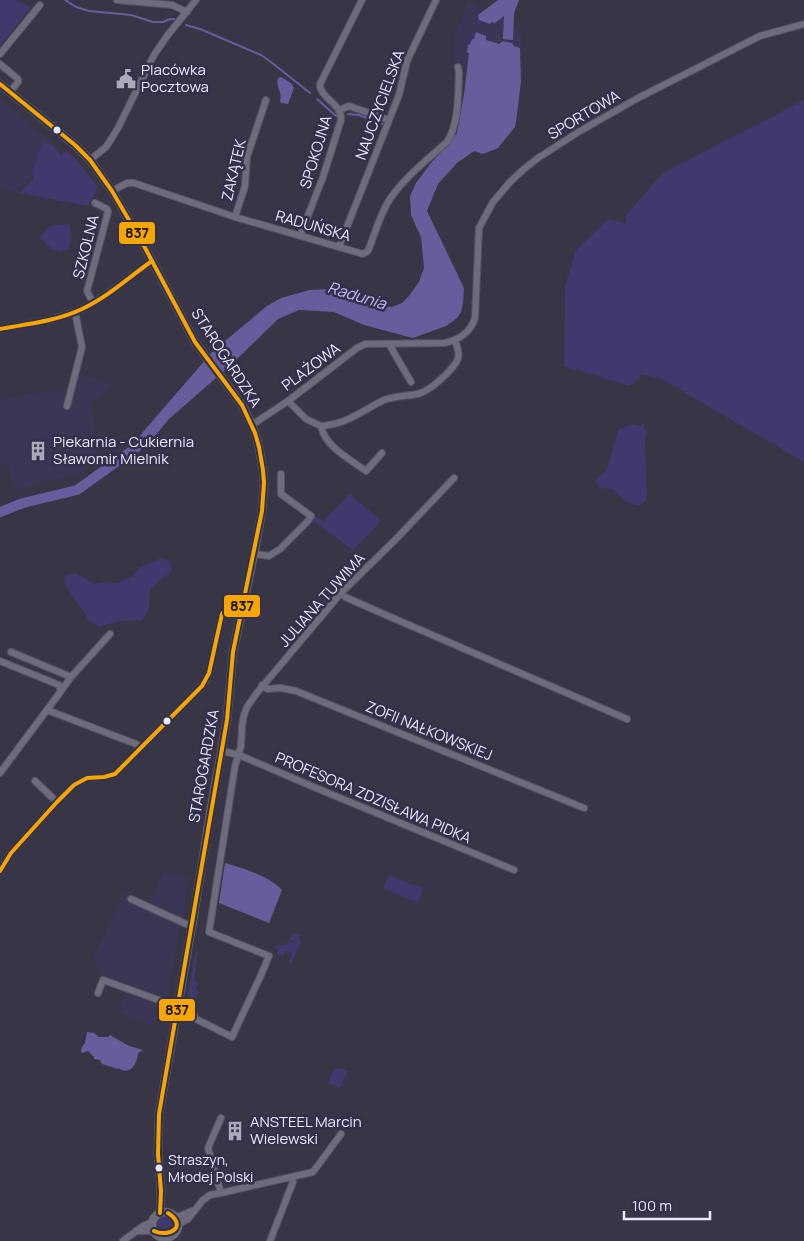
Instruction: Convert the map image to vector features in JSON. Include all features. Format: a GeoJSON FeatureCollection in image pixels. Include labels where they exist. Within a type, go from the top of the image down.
{"type":"FeatureCollection","features":[{"type":"Feature","properties":{"kind":"main road","name":"STAROGARDZKA"},"geometry":{"type":"LineString","coordinates":[[0,84],[90,160],[112,191],[191,335],[242,404],[252,425],[260,453],[264,483],[262,511],[233,652],[227,720],[159,1114],[158,1154],[164,1213]]}},
{"type":"Feature","properties":{"kind":"main road"},"geometry":{"type":"LineString","coordinates":[[164,1213],[176,1221],[177,1229],[173,1238],[160,1236],[154,1231],[152,1222],[154,1217],[164,1213]]}},
{"type":"Feature","properties":{"kind":"street"},"geometry":{"type":"LineString","coordinates":[[117,0],[172,5],[187,12]]}},
{"type":"Feature","properties":{"kind":"street"},"geometry":{"type":"LineString","coordinates":[[90,160],[106,147],[110,141],[154,55],[196,0]]}},
{"type":"Feature","properties":{"kind":"street","name":"SPOKOJNA"},"geometry":{"type":"LineString","coordinates":[[300,236],[323,177],[341,120],[340,110],[321,91],[320,84],[362,0]]}},
{"type":"Feature","properties":{"kind":"street","name":"NAUCZYCIELSKA"},"geometry":{"type":"LineString","coordinates":[[339,247],[399,95],[408,61],[436,0]]}},
{"type":"Feature","properties":{"kind":"street"},"geometry":{"type":"LineString","coordinates":[[0,54],[40,5]]}},
{"type":"Feature","properties":{"kind":"street","name":"SPORTOWA"},"geometry":{"type":"LineString","coordinates":[[455,340],[463,336],[474,322],[479,228],[493,202],[524,169],[580,130],[638,98],[753,39],[804,24]]}},
{"type":"Feature","properties":{"kind":"street"},"geometry":{"type":"LineString","coordinates":[[0,64],[18,79],[18,82],[10,92]]}},
{"type":"Feature","properties":{"kind":"street","name":"RADUŃSKA"},"geometry":{"type":"LineString","coordinates":[[112,191],[127,183],[134,183],[235,217],[364,254],[368,251],[391,196],[450,137],[455,122],[459,70]]}},
{"type":"Feature","properties":{"kind":"street","name":"ZAKĄTEK"},"geometry":{"type":"LineString","coordinates":[[235,217],[245,186],[247,156],[266,100]]}},
{"type":"Feature","properties":{"kind":"street"},"geometry":{"type":"LineString","coordinates":[[340,110],[349,106],[389,120]]}},
{"type":"Feature","properties":{"kind":"street","name":"SZKOLNA"},"geometry":{"type":"LineString","coordinates":[[93,303],[87,291],[108,212],[107,209],[95,203]]}},
{"type":"Feature","properties":{"kind":"street"},"geometry":{"type":"LineString","coordinates":[[0,329],[75,312],[93,303],[152,261]]}},
{"type":"Feature","properties":{"kind":"street"},"geometry":{"type":"LineString","coordinates":[[67,406],[82,347],[75,312]]}},
{"type":"Feature","properties":{"kind":"street"},"geometry":{"type":"LineString","coordinates":[[288,401],[306,419],[320,426],[345,421],[384,400],[426,390],[454,366],[459,352],[455,340]]}},
{"type":"Feature","properties":{"kind":"street","name":"PLAŻOWA"},"geometry":{"type":"LineString","coordinates":[[252,425],[365,344],[445,343],[455,340]]}},
{"type":"Feature","properties":{"kind":"street"},"geometry":{"type":"LineString","coordinates":[[389,344],[411,382]]}},
{"type":"Feature","properties":{"kind":"street"},"geometry":{"type":"LineString","coordinates":[[320,426],[324,436],[336,449],[366,471],[382,453]]}},
{"type":"Feature","properties":{"kind":"street"},"geometry":{"type":"LineString","coordinates":[[254,554],[269,556],[280,549],[311,516],[281,494],[281,474]]}},
{"type":"Feature","properties":{"kind":"street","name":"JULIANA TUWIMA"},"geometry":{"type":"LineString","coordinates":[[178,1004],[190,1006],[196,1019],[232,1036],[269,956],[210,932],[234,775],[241,746],[245,710],[262,686],[341,593],[454,478]]}},
{"type":"Feature","properties":{"kind":"street"},"geometry":{"type":"LineString","coordinates":[[341,593],[345,597],[627,719]]}},
{"type":"Feature","properties":{"kind":"street"},"geometry":{"type":"LineString","coordinates":[[0,871],[11,853],[74,785],[86,778],[115,774],[202,686],[209,672],[222,614],[227,606],[232,604],[243,606]]}},
{"type":"Feature","properties":{"kind":"street"},"geometry":{"type":"LineString","coordinates":[[0,773],[71,676],[110,634]]}},
{"type":"Feature","properties":{"kind":"street"},"geometry":{"type":"LineString","coordinates":[[11,652],[71,676]]}},
{"type":"Feature","properties":{"kind":"street"},"geometry":{"type":"LineString","coordinates":[[0,661],[58,685],[61,691]]}},
{"type":"Feature","properties":{"kind":"street","name":"ZOFII NAŁKOWSKIEJ"},"geometry":{"type":"LineString","coordinates":[[262,686],[267,689],[280,688],[296,691],[584,808]]}},
{"type":"Feature","properties":{"kind":"street"},"geometry":{"type":"LineString","coordinates":[[46,710],[141,747]]}},
{"type":"Feature","properties":{"kind":"street","name":"PROFESORA ZDZISŁAWA PIDKA"},"geometry":{"type":"LineString","coordinates":[[222,751],[239,755],[514,870]]}},
{"type":"Feature","properties":{"kind":"street"},"geometry":{"type":"LineString","coordinates":[[35,781],[57,802]]}},
{"type":"Feature","properties":{"kind":"street"},"geometry":{"type":"LineString","coordinates":[[131,899],[192,925]]}},
{"type":"Feature","properties":{"kind":"street"},"geometry":{"type":"LineString","coordinates":[[98,993],[103,980],[167,1003],[178,1004]]}},
{"type":"Feature","properties":{"kind":"street"},"geometry":{"type":"LineString","coordinates":[[220,1193],[208,1148],[221,1118]]}},
{"type":"Feature","properties":{"kind":"street"},"geometry":{"type":"LineString","coordinates":[[176,1221],[188,1219],[203,1200],[210,1196],[313,1172],[341,1134]]}},
{"type":"Feature","properties":{"kind":"street"},"geometry":{"type":"LineString","coordinates":[[270,1241],[293,1182],[292,1177]]}},
{"type":"Feature","properties":{"kind":"street"},"geometry":{"type":"LineString","coordinates":[[123,1241],[143,1226],[152,1222]]}},
{"type":"Feature","properties":{"kind":"street"},"geometry":{"type":"LineString","coordinates":[[136,1231],[154,1231]]}},
{"type":"Feature","properties":{"kind":"shaded area"},"geometry":{"type":"Polygon","coordinates":[[[0,0],[15,0],[31,7],[0,46],[0,0]]]}},
{"type":"Feature","properties":{"kind":"shaded area"},"geometry":{"type":"Polygon","coordinates":[[[498,0],[519,0],[514,13],[513,40],[503,39],[504,16],[495,23],[491,22],[490,24],[479,20],[478,15],[498,0]]]}},
{"type":"Feature","properties":{"kind":"shaded area"},"geometry":{"type":"Polygon","coordinates":[[[468,2],[483,11],[478,15],[479,20],[490,24],[504,16],[513,40],[514,29],[521,31],[520,48],[512,43],[503,41],[499,44],[474,39],[467,67],[454,66],[454,38],[468,2]]]}},
{"type":"Feature","properties":{"kind":"shaded area"},"geometry":{"type":"Polygon","coordinates":[[[476,32],[486,36],[486,40],[499,44],[503,41],[512,43],[520,48],[521,81],[515,127],[498,148],[483,154],[474,151],[457,163],[438,184],[427,211],[464,288],[461,312],[457,318],[446,326],[413,338],[364,325],[334,312],[299,310],[278,319],[232,364],[169,419],[150,442],[120,462],[143,432],[213,351],[267,306],[281,298],[310,290],[330,289],[346,293],[373,306],[392,307],[402,303],[409,296],[419,282],[424,268],[421,237],[411,215],[410,196],[416,183],[457,133],[464,94],[469,53],[467,53],[468,45],[474,39],[476,32]]]}},
{"type":"Feature","properties":{"kind":"shaded area"},"geometry":{"type":"Polygon","coordinates":[[[281,77],[291,83],[294,88],[288,104],[281,103],[280,101],[281,95],[277,81],[281,77]]]}},
{"type":"Feature","properties":{"kind":"shaded area"},"geometry":{"type":"Polygon","coordinates":[[[0,100],[59,148],[17,192],[0,188],[0,100]]]}},
{"type":"Feature","properties":{"kind":"shaded area"},"geometry":{"type":"Polygon","coordinates":[[[804,100],[804,462],[660,378],[640,374],[640,378],[629,386],[564,366],[565,286],[576,250],[608,219],[626,223],[626,215],[663,173],[804,100]]]}},
{"type":"Feature","properties":{"kind":"shaded area"},"geometry":{"type":"Polygon","coordinates":[[[45,143],[53,146],[61,156],[64,150],[75,158],[98,187],[88,206],[20,193],[33,179],[33,169],[38,158],[36,154],[43,148],[45,143]]]}},
{"type":"Feature","properties":{"kind":"shaded area"},"geometry":{"type":"Polygon","coordinates":[[[69,224],[72,237],[69,248],[60,252],[49,247],[40,237],[49,226],[69,224]]]}},
{"type":"Feature","properties":{"kind":"shaded area"},"geometry":{"type":"Polygon","coordinates":[[[78,374],[113,384],[111,389],[91,401],[99,460],[83,471],[14,491],[8,464],[0,464],[0,399],[37,393],[37,391],[66,389],[69,391],[78,374]]]}},
{"type":"Feature","properties":{"kind":"shaded area"},"geometry":{"type":"Polygon","coordinates":[[[644,423],[647,433],[645,441],[647,493],[646,501],[641,505],[635,505],[625,501],[612,489],[600,488],[595,481],[607,470],[618,430],[632,424],[641,426],[644,423]]]}},
{"type":"Feature","properties":{"kind":"shaded area"},"geometry":{"type":"Polygon","coordinates":[[[350,494],[381,521],[353,550],[312,520],[315,516],[323,521],[350,494]]]}},
{"type":"Feature","properties":{"kind":"shaded area"},"geometry":{"type":"Polygon","coordinates":[[[161,558],[170,561],[172,571],[150,589],[149,609],[142,621],[121,621],[99,627],[89,620],[64,583],[65,576],[76,573],[94,584],[103,582],[118,583],[134,575],[141,567],[161,558]]]}},
{"type":"Feature","properties":{"kind":"shaded area"},"geometry":{"type":"Polygon","coordinates":[[[225,863],[263,876],[282,890],[269,923],[219,903],[225,863]]]}},
{"type":"Feature","properties":{"kind":"shaded area"},"geometry":{"type":"Polygon","coordinates":[[[165,870],[189,879],[167,1000],[163,1013],[151,1025],[119,1012],[128,986],[101,975],[93,958],[123,893],[149,905],[165,870]]]}},
{"type":"Feature","properties":{"kind":"shaded area"},"geometry":{"type":"Polygon","coordinates":[[[389,875],[423,889],[418,903],[383,888],[389,875]]]}},
{"type":"Feature","properties":{"kind":"shaded area"},"geometry":{"type":"Polygon","coordinates":[[[294,933],[300,935],[299,940],[301,941],[291,964],[289,962],[292,953],[286,951],[283,956],[277,955],[278,950],[274,948],[289,941],[296,944],[289,940],[294,933]]]}},
{"type":"Feature","properties":{"kind":"shaded area"},"geometry":{"type":"Polygon","coordinates":[[[196,952],[198,952],[194,980],[198,986],[196,986],[196,990],[199,991],[196,998],[189,1000],[188,995],[196,952]]]}},
{"type":"Feature","properties":{"kind":"shaded area"},"geometry":{"type":"Polygon","coordinates":[[[87,1032],[94,1033],[99,1037],[108,1037],[110,1035],[129,1046],[143,1050],[138,1053],[135,1065],[130,1070],[126,1071],[102,1064],[100,1060],[94,1059],[88,1051],[82,1053],[81,1051],[87,1032]]]}},
{"type":"Feature","properties":{"kind":"shaded area"},"geometry":{"type":"Polygon","coordinates":[[[334,1069],[348,1071],[340,1088],[328,1083],[334,1069]]]}},
{"type":"Feature","properties":{"kind":"shaded area"},"geometry":{"type":"Polygon","coordinates":[[[165,1216],[173,1224],[165,1232],[157,1224],[165,1216]]]}},
{"type":"Feature","properties":{"kind":"waterway"},"geometry":{"type":"LineString","coordinates":[[65,0],[76,7],[89,11],[131,15],[153,22],[174,19]]}},
{"type":"Feature","properties":{"kind":"waterway"},"geometry":{"type":"LineString","coordinates":[[186,25],[261,55],[310,93]]}},
{"type":"Feature","properties":{"kind":"waterway"},"geometry":{"type":"LineString","coordinates":[[317,99],[336,116]]}},
{"type":"Feature","properties":{"kind":"waterway"},"geometry":{"type":"LineString","coordinates":[[348,114],[359,115],[383,124]]}},
{"type":"Feature","properties":{"kind":"waterway","name":"Radunia"},"geometry":{"type":"LineString","coordinates":[[0,512],[23,503],[77,490],[137,447]]}},
{"type":"Feature","properties":{"kind":"transit line","name":"837"},"geometry":{"type":"LineString","coordinates":[[0,84],[75,145],[90,160],[112,191],[143,244],[195,342],[242,405],[255,433],[263,470],[262,511],[233,652],[227,720],[159,1114],[160,1213]]}},
{"type":"Feature","properties":{"kind":"transit line","name":"837"},"geometry":{"type":"LineString","coordinates":[[0,329],[52,319],[82,309],[110,293],[152,261]]}},
{"type":"Feature","properties":{"kind":"transit line","name":"837"},"geometry":{"type":"LineString","coordinates":[[0,871],[11,853],[74,785],[87,778],[115,774],[202,686],[209,673],[222,614],[230,605],[243,606]]}},
{"type":"Feature","properties":{"kind":"transit line","name":"837"},"geometry":{"type":"LineString","coordinates":[[154,1231],[166,1233],[175,1230],[176,1222],[168,1213]]}},
{"type":"Feature","properties":{"kind":"place","name":"Placówka Pocztowa"},"geometry":{"type":"Point","coordinates":[126,79]}},
{"type":"Feature","properties":{"kind":"place","name":"Piekarnia - Cukiernia Sławomir Mielnik"},"geometry":{"type":"Point","coordinates":[38,451]}},
{"type":"Feature","properties":{"kind":"place","name":"ANSTEEL Marcin Wielewski"},"geometry":{"type":"Point","coordinates":[235,1131]}},
{"type":"Feature","properties":{"kind":"place","name":"Straszyn, Młodej Polski"},"geometry":{"type":"Point","coordinates":[159,1168]}}]}
